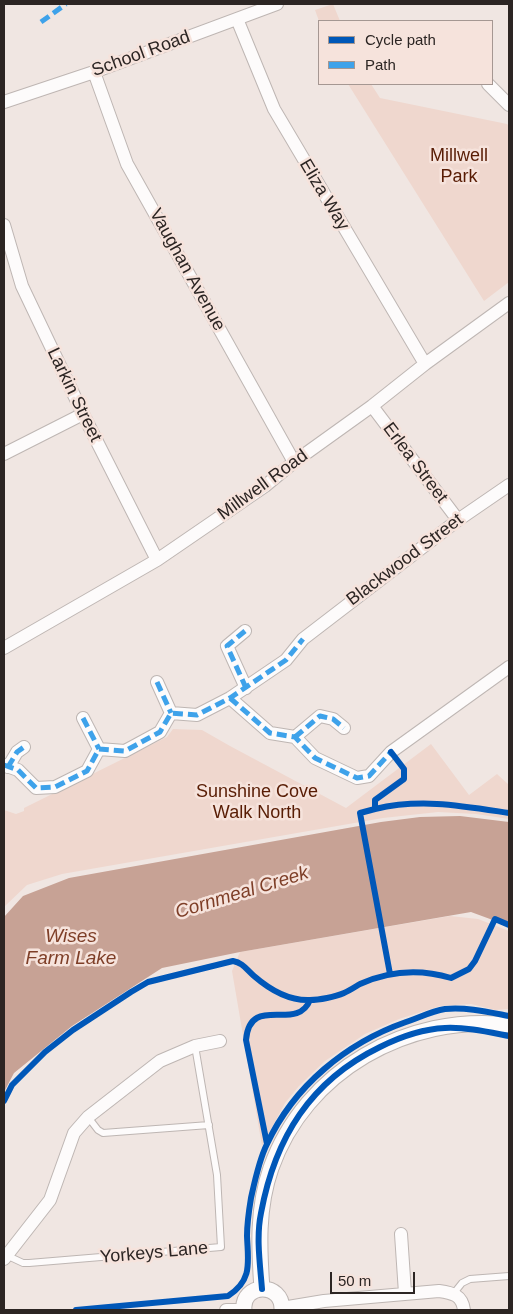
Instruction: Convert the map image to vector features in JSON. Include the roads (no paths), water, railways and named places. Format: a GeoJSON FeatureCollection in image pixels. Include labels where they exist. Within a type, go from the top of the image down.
{"type":"FeatureCollection","features":[{"type":"Feature","properties":{"kind":"street","name":"School Road"},"geometry":{"type":"LineString","coordinates":[[4,102],[94,72],[277,4]]}},
{"type":"Feature","properties":{"kind":"street","name":"Eliza Way"},"geometry":{"type":"LineString","coordinates":[[237,19],[274,109],[425,364]]}},
{"type":"Feature","properties":{"kind":"street","name":"Vaughan Avenue"},"geometry":{"type":"LineString","coordinates":[[94,72],[127,164],[294,462]]}},
{"type":"Feature","properties":{"kind":"street"},"geometry":{"type":"LineString","coordinates":[[489,85],[509,105]]}},
{"type":"Feature","properties":{"kind":"street","name":"Larkin Street"},"geometry":{"type":"LineString","coordinates":[[4,225],[22,286],[83,414],[157,560]]}},
{"type":"Feature","properties":{"kind":"street","name":"Millwell Road"},"geometry":{"type":"LineString","coordinates":[[4,648],[157,560],[265,486],[294,462],[509,303]]}},
{"type":"Feature","properties":{"kind":"street","name":"Erlea Street"},"geometry":{"type":"LineString","coordinates":[[372,406],[458,520]]}},
{"type":"Feature","properties":{"kind":"street"},"geometry":{"type":"LineString","coordinates":[[4,454],[83,414]]}},
{"type":"Feature","properties":{"kind":"street","name":"Blackwood Street"},"geometry":{"type":"LineString","coordinates":[[171,713],[197,715],[246,688],[286,660],[303,639],[458,520],[509,484]]}},
{"type":"Feature","properties":{"kind":"street"},"geometry":{"type":"LineString","coordinates":[[245,631],[227,646],[246,688]]}},
{"type":"Feature","properties":{"kind":"street"},"geometry":{"type":"LineString","coordinates":[[230,698],[270,734],[295,737],[315,758],[357,778],[369,776],[391,752],[509,666]]}},
{"type":"Feature","properties":{"kind":"street"},"geometry":{"type":"LineString","coordinates":[[99,749],[125,751],[160,732],[171,713],[156,682]]}},
{"type":"Feature","properties":{"kind":"street"},"geometry":{"type":"LineString","coordinates":[[295,737],[320,716],[333,719],[344,728]]}},
{"type":"Feature","properties":{"kind":"street"},"geometry":{"type":"LineString","coordinates":[[83,718],[99,749]]}},
{"type":"Feature","properties":{"kind":"street"},"geometry":{"type":"LineString","coordinates":[[24,747],[17,752],[6,766],[18,770],[36,788],[55,787],[86,770],[99,749]]}},
{"type":"Feature","properties":{"kind":"street"},"geometry":{"type":"LineString","coordinates":[[262,1289],[259,1244],[260,1215],[271,1169],[284,1140],[298,1116],[310,1101],[328,1082],[361,1057],[400,1038],[438,1028],[475,1023],[509,1025]]}},
{"type":"Feature","properties":{"kind":"street"},"geometry":{"type":"LineString","coordinates":[[438,1028],[461,1028],[509,1036]]}},
{"type":"Feature","properties":{"kind":"street"},"geometry":{"type":"LineString","coordinates":[[5,1257],[50,1200],[74,1133],[88,1117],[160,1061],[194,1046],[220,1042]]}},
{"type":"Feature","properties":{"kind":"street"},"geometry":{"type":"LineString","coordinates":[[401,1234],[405,1293]]}},
{"type":"Feature","properties":{"kind":"street"},"geometry":{"type":"LineString","coordinates":[[226,1310],[244,1310],[244,1305],[250,1294],[262,1289],[274,1292],[278,1296],[282,1309],[324,1301],[439,1291],[454,1294],[460,1298],[464,1310]]}},
{"type":"Feature","properties":{"kind":"lane","name":"Yorkeys Lane"},"geometry":{"type":"LineString","coordinates":[[5,1257],[29,1263],[221,1247],[217,1175],[194,1046]]}},
{"type":"Feature","properties":{"kind":"lane"},"geometry":{"type":"LineString","coordinates":[[88,1117],[98,1130],[103,1133],[209,1125]]}},
{"type":"Feature","properties":{"kind":"lane"},"geometry":{"type":"LineString","coordinates":[[454,1294],[462,1282],[470,1279],[509,1276]]}},
{"type":"Feature","properties":{"kind":"water","name":"Wises Farm Lake"},"geometry":{"type":"Polygon","coordinates":[[[460,816],[509,822],[509,926],[471,912],[240,952],[162,968],[72,1026],[14,1073],[4,1092],[4,917],[23,896],[69,878],[381,822],[420,817],[460,816]]]}},
{"type":"Feature","properties":{"kind":"park label","name":"Millwell Park"},"geometry":{"type":"Point","coordinates":[459,166]}},
{"type":"Feature","properties":{"kind":"park label","name":"Sunshine Cove Walk North"},"geometry":{"type":"Point","coordinates":[257,802]}},
{"type":"Feature","properties":{"kind":"water label","name":"Cornmeal Creek"},"geometry":{"type":"Point","coordinates":[242,893]}}]}
